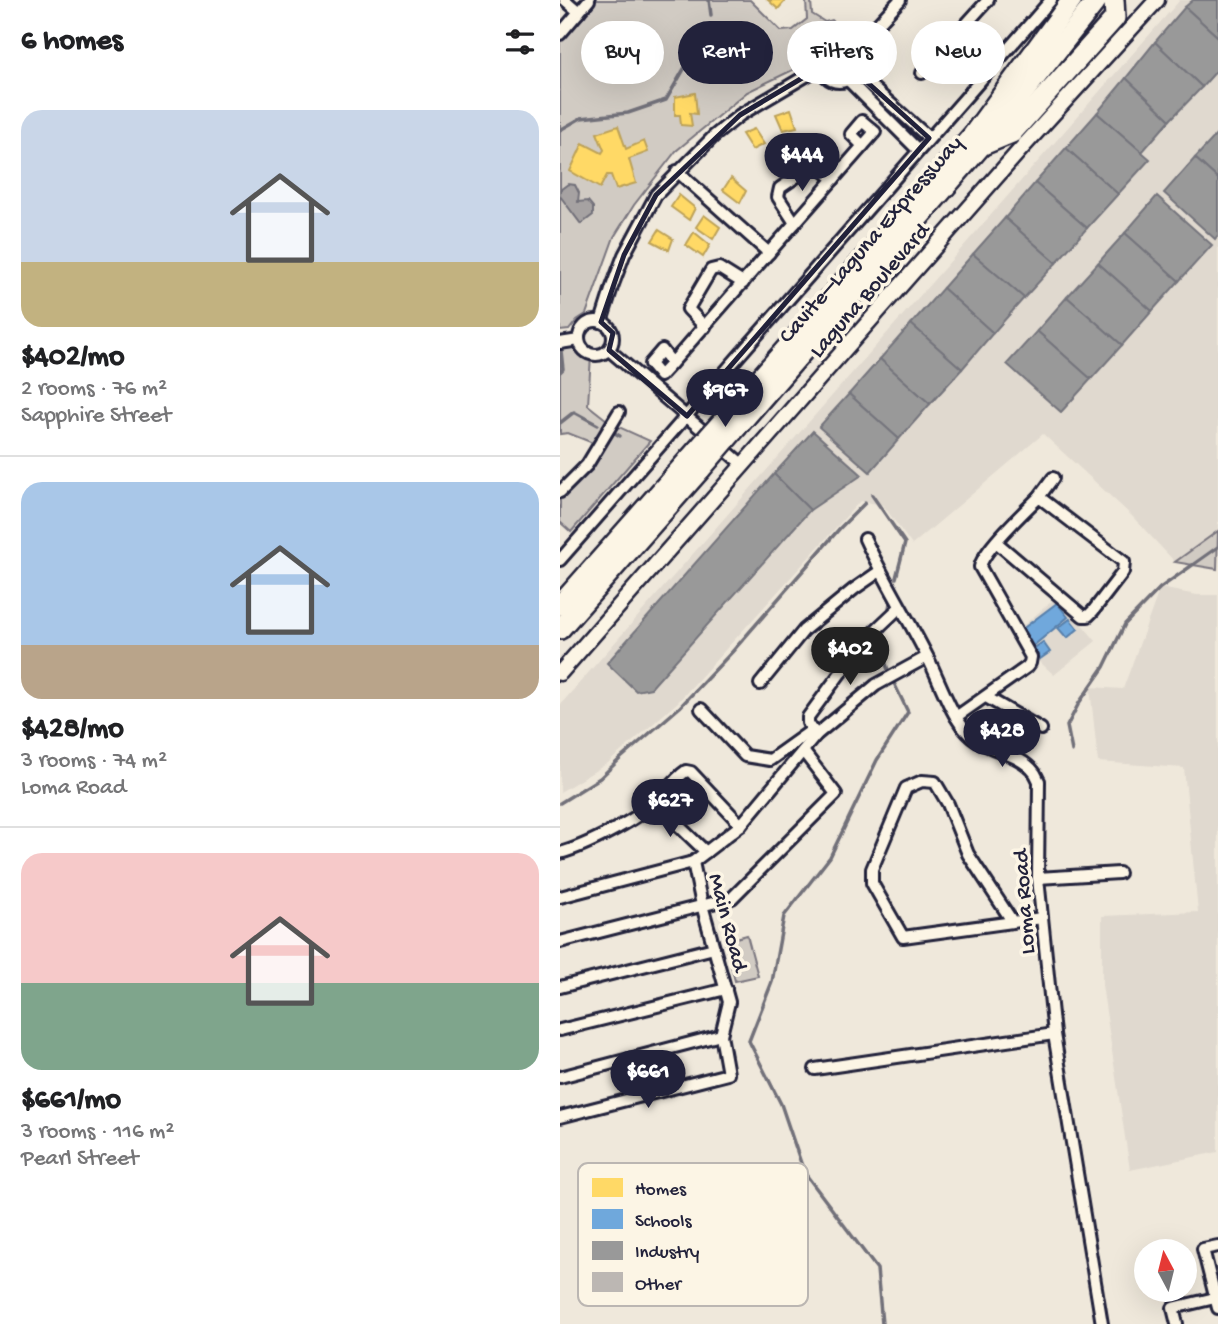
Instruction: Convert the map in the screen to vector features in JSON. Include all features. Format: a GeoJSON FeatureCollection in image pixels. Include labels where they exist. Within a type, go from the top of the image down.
{"type":"FeatureCollection","features":[{"type":"Feature","properties":{"kind":"highway","name":"Cavite–Laguna Expressway"},"geometry":{"type":"LineString","coordinates":[[733,421],[972,136],[1072,0]]}},
{"type":"Feature","properties":{"kind":"highway","name":"Cavite–Laguna Expressway"},"geometry":{"type":"LineString","coordinates":[[560,629],[695,464],[982,145],[1097,0]]}},
{"type":"Feature","properties":{"kind":"highway"},"geometry":{"type":"LineString","coordinates":[[982,145],[1012,133],[1115,18],[1114,0]]}},
{"type":"Feature","properties":{"kind":"highway","name":"Cavite–Laguna Expressway"},"geometry":{"type":"LineString","coordinates":[[560,605],[695,464]]}},
{"type":"Feature","properties":{"kind":"main road","name":"Laguna Boulevard"},"geometry":{"type":"LineString","coordinates":[[560,673],[1011,160],[1157,0]]}},
{"type":"Feature","properties":{"kind":"street"},"geometry":{"type":"LineString","coordinates":[[565,0],[579,12]]}},
{"type":"Feature","properties":{"kind":"street"},"geometry":{"type":"LineString","coordinates":[[560,34],[589,0]]}},
{"type":"Feature","properties":{"kind":"street"},"geometry":{"type":"LineString","coordinates":[[881,21],[900,0]]}},
{"type":"Feature","properties":{"kind":"street"},"geometry":{"type":"LineString","coordinates":[[560,560],[1051,0]]}},
{"type":"Feature","properties":{"kind":"street"},"geometry":{"type":"LineString","coordinates":[[967,21],[983,2]]}},
{"type":"Feature","properties":{"kind":"street"},"geometry":{"type":"LineString","coordinates":[[601,322],[624,255],[656,195],[714,136],[740,115],[792,84]]}},
{"type":"Feature","properties":{"kind":"street"},"geometry":{"type":"LineString","coordinates":[[858,84],[918,150]]}},
{"type":"Feature","properties":{"kind":"street"},"geometry":{"type":"LineString","coordinates":[[861,84],[929,138]]}},
{"type":"Feature","properties":{"kind":"street"},"geometry":{"type":"LineString","coordinates":[[672,363],[863,146]]}},
{"type":"Feature","properties":{"kind":"street"},"geometry":{"type":"LineString","coordinates":[[795,223],[778,198],[780,188],[815,164],[834,179]]}},
{"type":"Feature","properties":{"kind":"street"},"geometry":{"type":"LineString","coordinates":[[677,172],[769,253]]}},
{"type":"Feature","properties":{"kind":"street"},"geometry":{"type":"LineString","coordinates":[[705,327],[688,309],[711,270],[719,268],[743,283]]}},
{"type":"Feature","properties":{"kind":"street"},"geometry":{"type":"LineString","coordinates":[[596,321],[601,322],[606,324],[613,334],[612,345],[601,355],[591,355],[583,349],[579,340],[582,329],[596,321]]}},
{"type":"Feature","properties":{"kind":"street"},"geometry":{"type":"LineString","coordinates":[[560,343],[579,340]]}},
{"type":"Feature","properties":{"kind":"street"},"geometry":{"type":"LineString","coordinates":[[609,349],[743,465]]}},
{"type":"Feature","properties":{"kind":"street"},"geometry":{"type":"LineString","coordinates":[[561,491],[587,465],[619,412]]}},
{"type":"Feature","properties":{"kind":"street"},"geometry":{"type":"LineString","coordinates":[[956,717],[1030,663],[1031,657],[980,567],[981,561],[996,542],[1053,478]]}},
{"type":"Feature","properties":{"kind":"street"},"geometry":{"type":"LineString","coordinates":[[996,542],[1083,615],[1088,616],[1093,611],[1123,572],[1124,562],[1039,496]]}},
{"type":"Feature","properties":{"kind":"street","name":"Loma Road"},"geometry":{"type":"LineString","coordinates":[[865,539],[956,717],[967,733],[986,745],[1017,758],[1034,771],[1039,782],[1038,878],[1054,1034],[1102,1324]]}},
{"type":"Feature","properties":{"kind":"street"},"geometry":{"type":"LineString","coordinates":[[760,684],[804,630],[880,571]]}},
{"type":"Feature","properties":{"kind":"street"},"geometry":{"type":"LineString","coordinates":[[560,942],[732,898],[836,794],[810,740],[808,717],[864,642],[900,607]]}},
{"type":"Feature","properties":{"kind":"street"},"geometry":{"type":"LineString","coordinates":[[701,709],[745,756],[770,760],[810,740],[876,685],[927,657]]}},
{"type":"Feature","properties":{"kind":"street"},"geometry":{"type":"LineString","coordinates":[[986,697],[1041,729]]}},
{"type":"Feature","properties":{"kind":"street","name":"Main Road"},"geometry":{"type":"LineString","coordinates":[[560,1117],[728,1074],[721,1035],[729,1002],[693,862],[741,825],[810,740]]}},
{"type":"Feature","properties":{"kind":"street"},"geometry":{"type":"LineString","coordinates":[[560,853],[574,849],[632,819],[655,803],[681,774],[687,771],[691,772],[741,825]]}},
{"type":"Feature","properties":{"kind":"street"},"geometry":{"type":"LineString","coordinates":[[1012,922],[968,853],[948,804],[935,782],[922,781],[906,788],[872,869],[872,883],[903,937],[1042,918]]}},
{"type":"Feature","properties":{"kind":"street"},"geometry":{"type":"LineString","coordinates":[[655,803],[706,852]]}},
{"type":"Feature","properties":{"kind":"street"},"geometry":{"type":"LineString","coordinates":[[560,897],[693,862]]}},
{"type":"Feature","properties":{"kind":"street"},"geometry":{"type":"LineString","coordinates":[[1038,878],[1119,873]]}},
{"type":"Feature","properties":{"kind":"street"},"geometry":{"type":"LineString","coordinates":[[560,987],[714,948]]}},
{"type":"Feature","properties":{"kind":"street"},"geometry":{"type":"LineString","coordinates":[[560,1031],[726,989]]}},
{"type":"Feature","properties":{"kind":"street"},"geometry":{"type":"LineString","coordinates":[[815,1069],[1054,1034]]}},
{"type":"Feature","properties":{"kind":"street"},"geometry":{"type":"LineString","coordinates":[[560,1077],[721,1035]]}},
{"type":"Feature","properties":{"kind":"street"},"geometry":{"type":"LineString","coordinates":[[1177,1324],[1173,1308],[1217,1303],[1203,1249],[1218,1246]]}},
{"type":"Feature","properties":{"kind":"highlighted area"},"geometry":{"type":"Polygon","coordinates":[[[835,47],[852,52],[857,73],[929,138],[687,416],[609,350],[613,333],[601,322],[624,255],[656,195],[740,115],[819,68],[824,54],[835,47]]]}},
{"type":"Feature","properties":{"kind":"shaded area"},"geometry":{"type":"Polygon","coordinates":[[[594,0],[750,0],[771,21],[678,21],[678,84],[764,84],[747,92],[676,151],[634,205],[614,237],[586,314],[569,330],[560,331],[560,38],[594,0]]]}},
{"type":"Feature","properties":{"kind":"shaded area"},"geometry":{"type":"Polygon","coordinates":[[[1180,0],[1218,0],[1218,531],[1175,562],[1131,515],[1043,434],[912,545],[883,505],[860,501],[678,702],[608,763],[560,792],[560,705],[1180,0]]]}},
{"type":"Feature","properties":{"kind":"shaded area"},"geometry":{"type":"Polygon","coordinates":[[[806,1],[811,1],[812,14],[823,21],[804,21],[807,19],[806,1]]]}},
{"type":"Feature","properties":{"kind":"shaded area"},"geometry":{"type":"Polygon","coordinates":[[[773,23],[781,31],[787,30],[787,73],[773,79],[773,23]]]}},
{"type":"Feature","properties":{"kind":"shaded area"},"geometry":{"type":"Polygon","coordinates":[[[568,184],[575,185],[579,193],[578,202],[588,201],[593,207],[593,215],[581,224],[560,196],[560,190],[568,184]]]}},
{"type":"Feature","properties":{"kind":"shaded area"},"geometry":{"type":"Polygon","coordinates":[[[560,343],[580,343],[591,355],[588,405],[612,424],[650,441],[571,532],[560,522],[560,492],[598,445],[568,433],[560,434],[560,343]]]}},
{"type":"Feature","properties":{"kind":"shaded area"},"geometry":{"type":"Polygon","coordinates":[[[1218,531],[1217,569],[1175,562],[1218,531]]]}},
{"type":"Feature","properties":{"kind":"shaded area"},"geometry":{"type":"Polygon","coordinates":[[[1160,588],[1197,595],[1218,595],[1218,1152],[1130,1170],[1102,985],[1102,916],[1198,912],[1184,768],[1098,762],[1090,687],[1123,689],[1160,588]]]}},
{"type":"Feature","properties":{"kind":"shaded area"},"geometry":{"type":"Polygon","coordinates":[[[1058,596],[1096,641],[1054,675],[1040,662],[1019,629],[1058,596]]]}},
{"type":"Feature","properties":{"kind":"shaded area"},"geometry":{"type":"Polygon","coordinates":[[[747,935],[758,976],[735,981],[725,941],[747,935]]]}},
{"type":"Feature","properties":{"kind":"building: Homes"},"geometry":{"type":"Polygon","coordinates":[[[768,0],[786,0],[778,9],[768,0]]]}},
{"type":"Feature","properties":{"kind":"building: Homes"},"geometry":{"type":"Polygon","coordinates":[[[695,93],[697,114],[690,113],[692,126],[681,125],[680,115],[675,115],[675,97],[695,93]]]}},
{"type":"Feature","properties":{"kind":"building: Homes"},"geometry":{"type":"Polygon","coordinates":[[[791,109],[797,127],[783,130],[776,114],[791,109]]]}},
{"type":"Feature","properties":{"kind":"building: Homes"},"geometry":{"type":"Polygon","coordinates":[[[618,126],[626,149],[644,141],[648,152],[629,159],[636,183],[616,189],[611,175],[607,175],[600,188],[570,171],[583,143],[602,153],[604,150],[597,133],[618,126]]]}},
{"type":"Feature","properties":{"kind":"building: Homes"},"geometry":{"type":"Polygon","coordinates":[[[754,129],[764,144],[752,150],[742,134],[754,129]]]}},
{"type":"Feature","properties":{"kind":"building: Homes"},"geometry":{"type":"Polygon","coordinates":[[[731,178],[746,191],[740,203],[723,190],[731,178]]]}},
{"type":"Feature","properties":{"kind":"building: Homes"},"geometry":{"type":"Polygon","coordinates":[[[679,195],[695,208],[689,220],[671,207],[679,195]]]}},
{"type":"Feature","properties":{"kind":"building: Homes"},"geometry":{"type":"Polygon","coordinates":[[[704,215],[720,227],[713,239],[696,227],[704,215]]]}},
{"type":"Feature","properties":{"kind":"building: Homes"},"geometry":{"type":"Polygon","coordinates":[[[659,230],[673,239],[669,250],[652,241],[659,230]]]}},
{"type":"Feature","properties":{"kind":"building: Homes"},"geometry":{"type":"Polygon","coordinates":[[[694,232],[710,245],[703,257],[686,245],[694,232]]]}},
{"type":"Feature","properties":{"kind":"building: Schools"},"geometry":{"type":"Polygon","coordinates":[[[1057,603],[1068,617],[1032,647],[1021,630],[1057,603]]]}},
{"type":"Feature","properties":{"kind":"building: Schools"},"geometry":{"type":"Polygon","coordinates":[[[1070,619],[1078,629],[1067,638],[1058,628],[1070,619]]]}},
{"type":"Feature","properties":{"kind":"building: Schools"},"geometry":{"type":"Polygon","coordinates":[[[1043,642],[1050,652],[1040,659],[1033,649],[1043,642]]]}},
{"type":"Feature","properties":{"kind":"building: Industry"},"geometry":{"type":"Polygon","coordinates":[[[1193,0],[1218,0],[1218,37],[1185,7],[1193,0]]]}},
{"type":"Feature","properties":{"kind":"building: Industry"},"geometry":{"type":"Polygon","coordinates":[[[1185,7],[1218,37],[1218,69],[1202,87],[1155,42],[1185,7]]]}},
{"type":"Feature","properties":{"kind":"building: Industry"},"geometry":{"type":"Polygon","coordinates":[[[1155,42],[1202,87],[1170,120],[1126,78],[1155,42]]]}},
{"type":"Feature","properties":{"kind":"building: Industry"},"geometry":{"type":"Polygon","coordinates":[[[1126,78],[1170,120],[1142,152],[1097,113],[1126,78]]]}},
{"type":"Feature","properties":{"kind":"building: Industry"},"geometry":{"type":"Polygon","coordinates":[[[1097,113],[1150,159],[1118,194],[1066,148],[1097,113]]]}},
{"type":"Feature","properties":{"kind":"building: Industry"},"geometry":{"type":"Polygon","coordinates":[[[1218,133],[1218,179],[1195,158],[1218,133]]]}},
{"type":"Feature","properties":{"kind":"building: Industry"},"geometry":{"type":"Polygon","coordinates":[[[1066,148],[1118,194],[1087,228],[1035,183],[1066,148]]]}},
{"type":"Feature","properties":{"kind":"building: Industry"},"geometry":{"type":"Polygon","coordinates":[[[1195,158],[1218,179],[1218,235],[1215,239],[1164,193],[1195,158]]]}},
{"type":"Feature","properties":{"kind":"building: Industry"},"geometry":{"type":"Polygon","coordinates":[[[1035,183],[1087,228],[1056,263],[1005,218],[1035,183]]]}},
{"type":"Feature","properties":{"kind":"building: Industry"},"geometry":{"type":"Polygon","coordinates":[[[1157,196],[1212,245],[1179,281],[1125,233],[1157,196]]]}},
{"type":"Feature","properties":{"kind":"building: Industry"},"geometry":{"type":"Polygon","coordinates":[[[1005,218],[1056,263],[1024,298],[973,254],[1005,218]]]}},
{"type":"Feature","properties":{"kind":"building: Industry"},"geometry":{"type":"Polygon","coordinates":[[[1125,233],[1179,281],[1152,311],[1098,263],[1125,233]]]}},
{"type":"Feature","properties":{"kind":"building: Industry"},"geometry":{"type":"Polygon","coordinates":[[[973,254],[1024,298],[993,333],[943,288],[973,254]]]}},
{"type":"Feature","properties":{"kind":"building: Industry"},"geometry":{"type":"Polygon","coordinates":[[[1098,263],[1152,311],[1122,345],[1067,297],[1098,263]]]}},
{"type":"Feature","properties":{"kind":"building: Industry"},"geometry":{"type":"Polygon","coordinates":[[[943,288],[993,333],[962,369],[911,324],[943,288]]]}},
{"type":"Feature","properties":{"kind":"building: Industry"},"geometry":{"type":"Polygon","coordinates":[[[1067,297],[1122,345],[1091,379],[1037,331],[1067,297]]]}},
{"type":"Feature","properties":{"kind":"building: Industry"},"geometry":{"type":"Polygon","coordinates":[[[911,324],[962,369],[930,404],[880,359],[911,324]]]}},
{"type":"Feature","properties":{"kind":"building: Industry"},"geometry":{"type":"Polygon","coordinates":[[[1037,331],[1091,379],[1061,412],[1007,364],[1037,331]]]}},
{"type":"Feature","properties":{"kind":"building: Industry"},"geometry":{"type":"Polygon","coordinates":[[[880,359],[930,404],[899,439],[849,394],[880,359]]]}},
{"type":"Feature","properties":{"kind":"building: Industry"},"geometry":{"type":"Polygon","coordinates":[[[849,394],[899,439],[870,472],[819,427],[849,394]]]}},
{"type":"Feature","properties":{"kind":"building: Industry"},"geometry":{"type":"Polygon","coordinates":[[[813,431],[862,475],[810,510],[774,474],[813,431]]]}},
{"type":"Feature","properties":{"kind":"building: Industry"},"geometry":{"type":"Polygon","coordinates":[[[774,474],[810,510],[651,688],[636,691],[607,663],[774,474]]]}},
{"type":"Feature","properties":{"kind":"building: Other"},"geometry":{"type":"Polygon","coordinates":[[[1083,35],[1089,40],[1074,58],[1068,53],[1083,35]]]}},
{"type":"Feature","properties":{"kind":"waterway"},"geometry":{"type":"LineString","coordinates":[[709,0],[711,15]]}},
{"type":"Feature","properties":{"kind":"waterway"},"geometry":{"type":"LineString","coordinates":[[560,130],[581,118],[628,113],[666,100],[678,79]]}},
{"type":"Feature","properties":{"kind":"waterway"},"geometry":{"type":"LineString","coordinates":[[560,372],[563,369],[561,351]]}},
{"type":"Feature","properties":{"kind":"waterway"},"geometry":{"type":"LineString","coordinates":[[560,423],[574,412],[598,425]]}},
{"type":"Feature","properties":{"kind":"waterway"},"geometry":{"type":"LineString","coordinates":[[613,432],[620,436]]}},
{"type":"Feature","properties":{"kind":"waterway"},"geometry":{"type":"LineString","coordinates":[[872,495],[905,543],[896,578]]}},
{"type":"Feature","properties":{"kind":"waterway"},"geometry":{"type":"LineString","coordinates":[[560,803],[600,778],[680,707],[865,503]]}},
{"type":"Feature","properties":{"kind":"waterway"},"geometry":{"type":"LineString","coordinates":[[1072,751],[1067,726],[1104,667],[1125,624],[1160,588],[1218,547]]}},
{"type":"Feature","properties":{"kind":"waterway"},"geometry":{"type":"LineString","coordinates":[[888,613],[891,598]]}},
{"type":"Feature","properties":{"kind":"waterway"},"geometry":{"type":"LineString","coordinates":[[885,627],[881,649],[888,670]]}},
{"type":"Feature","properties":{"kind":"waterway"},"geometry":{"type":"LineString","coordinates":[[801,1163],[781,1104],[749,1041],[772,982],[784,916],[830,857],[877,760],[908,712],[893,681]]}},
{"type":"Feature","properties":{"kind":"waterway"},"geometry":{"type":"LineString","coordinates":[[808,1177],[877,1269],[882,1324]]}}]}
